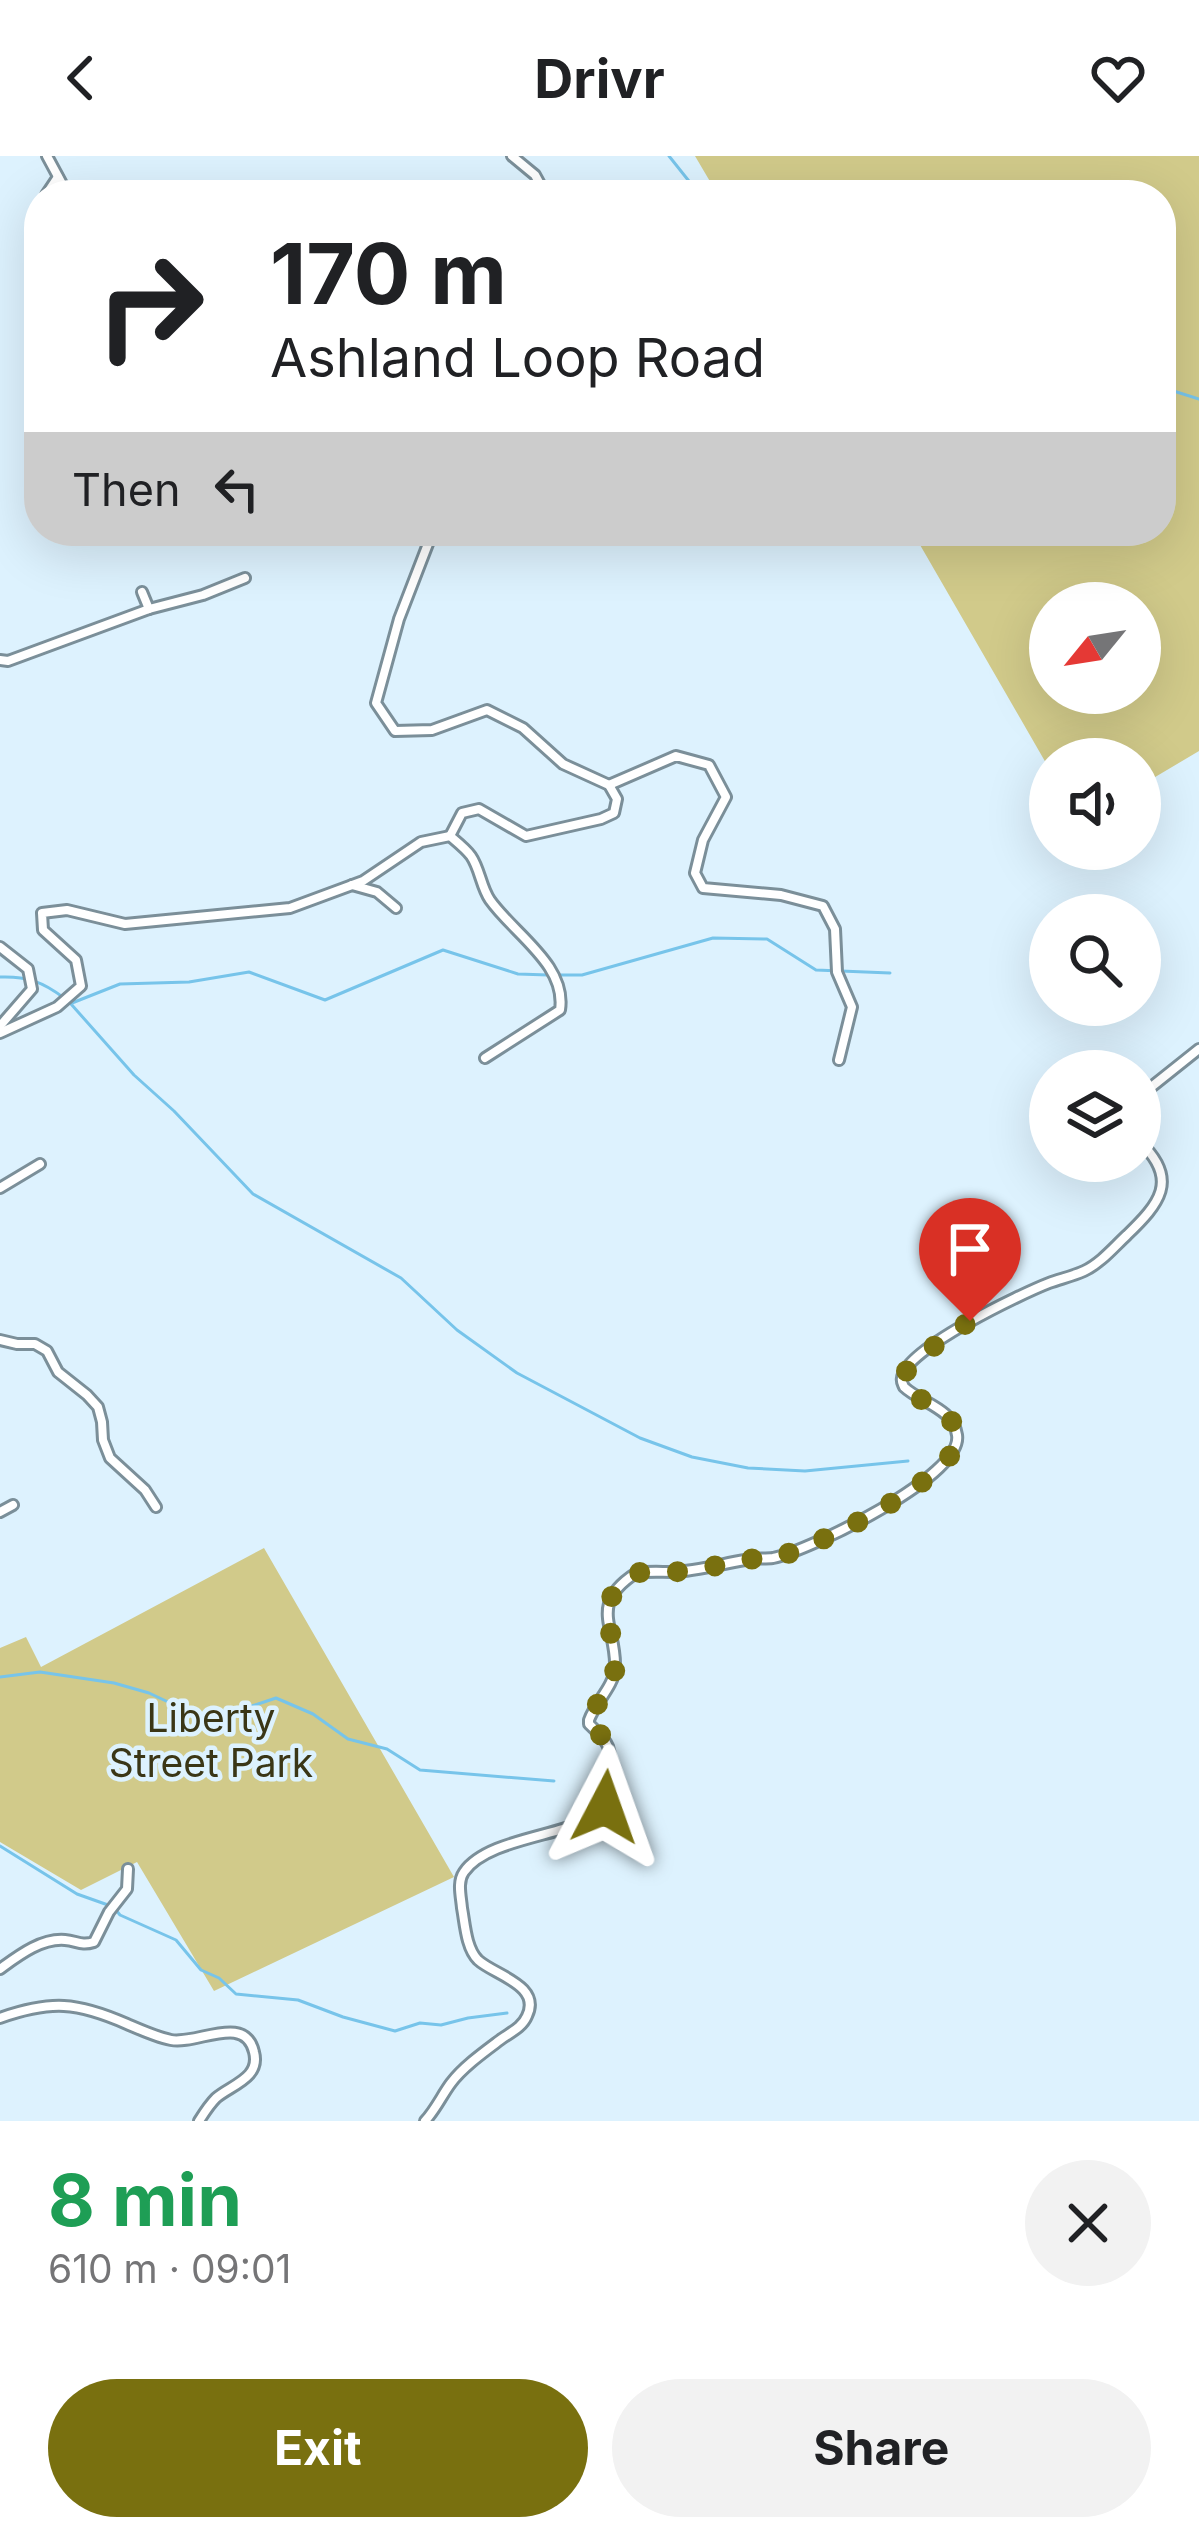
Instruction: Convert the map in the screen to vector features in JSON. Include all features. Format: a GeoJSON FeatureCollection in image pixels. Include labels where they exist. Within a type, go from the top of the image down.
{"type":"FeatureCollection","features":[{"type":"Feature","properties":{"kind":"street"},"geometry":{"type":"LineString","coordinates":[[47,156],[60,180]]}},
{"type":"Feature","properties":{"kind":"street"},"geometry":{"type":"LineString","coordinates":[[512,156],[537,180]]}},
{"type":"Feature","properties":{"kind":"street"},"geometry":{"type":"LineString","coordinates":[[427,546],[399,619],[376,703],[395,731],[432,730],[487,710],[523,728],[563,764],[609,784],[617,799],[614,813],[601,819],[526,836],[479,809],[462,813],[450,836]]}},
{"type":"Feature","properties":{"kind":"street"},"geometry":{"type":"LineString","coordinates":[[0,660],[245,578]]}},
{"type":"Feature","properties":{"kind":"street"},"geometry":{"type":"LineString","coordinates":[[142,592],[149,609]]}},
{"type":"Feature","properties":{"kind":"street"},"geometry":{"type":"LineString","coordinates":[[203,595],[210,608]]}},
{"type":"Feature","properties":{"kind":"street"},"geometry":{"type":"LineString","coordinates":[[609,784],[676,756],[709,765],[726,797],[703,840],[695,873],[703,888],[781,896],[823,906],[835,928],[837,972],[852,1007],[839,1060]]}},
{"type":"Feature","properties":{"kind":"street"},"geometry":{"type":"LineString","coordinates":[[0,1029],[57,1007],[81,986],[76,960],[43,930],[42,913],[67,910],[125,924],[290,908],[362,881],[421,842],[450,836]]}},
{"type":"Feature","properties":{"kind":"street"},"geometry":{"type":"LineString","coordinates":[[450,836],[472,857],[488,897],[537,950],[562,994],[560,1010],[485,1058]]}},
{"type":"Feature","properties":{"kind":"street"},"geometry":{"type":"LineString","coordinates":[[351,885],[377,892],[396,908]]}},
{"type":"Feature","properties":{"kind":"street"},"geometry":{"type":"LineString","coordinates":[[0,947],[28,972],[32,989],[0,1029]]}},
{"type":"Feature","properties":{"kind":"street"},"geometry":{"type":"LineString","coordinates":[[1161,1079],[1199,1049]]}},
{"type":"Feature","properties":{"kind":"street"},"geometry":{"type":"LineString","coordinates":[[0,1188],[40,1165]]}},
{"type":"Feature","properties":{"kind":"street"},"geometry":{"type":"LineString","coordinates":[[425,2121],[454,2079],[523,2023],[530,2006],[519,1984],[475,1958],[462,1909],[462,1874],[509,1844],[589,1820],[605,1807],[610,1750],[589,1720],[614,1677],[607,1622],[613,1594],[636,1573],[775,1558],[860,1520],[923,1484],[946,1464],[958,1438],[944,1412],[904,1388],[905,1371],[970,1321],[1089,1268],[1159,1202],[1161,1182]]}},
{"type":"Feature","properties":{"kind":"street"},"geometry":{"type":"LineString","coordinates":[[0,1340],[35,1344],[46,1351],[58,1372],[98,1407],[110,1457],[156,1507]]}},
{"type":"Feature","properties":{"kind":"street"},"geometry":{"type":"LineString","coordinates":[[0,1513],[13,1505]]}},
{"type":"Feature","properties":{"kind":"street"},"geometry":{"type":"LineString","coordinates":[[0,1969],[29,1949],[52,1941],[94,1942],[127,1889],[128,1869]]}},
{"type":"Feature","properties":{"kind":"street"},"geometry":{"type":"LineString","coordinates":[[0,2018],[58,2004],[81,2006],[168,2040],[238,2032],[250,2042],[255,2067],[218,2096],[199,2121]]}},
{"type":"Feature","properties":{"kind":"green space"},"geometry":{"type":"Polygon","coordinates":[[[695,156],[1199,156],[1199,751],[1161,774],[1161,738],[1032,738],[921,546],[1176,546],[1176,180],[709,180],[695,156]]]}},
{"type":"Feature","properties":{"kind":"green space","name":"Liberty Street Park"},"geometry":{"type":"Polygon","coordinates":[[[264,1548],[454,1877],[214,1991],[137,1862],[81,1890],[0,1842],[0,1648],[26,1637],[41,1667],[264,1548]]]}},
{"type":"Feature","properties":{"kind":"waterway"},"geometry":{"type":"LineString","coordinates":[[669,156],[688,180]]}},
{"type":"Feature","properties":{"kind":"waterway"},"geometry":{"type":"LineString","coordinates":[[1176,392],[1199,399]]}},
{"type":"Feature","properties":{"kind":"waterway"},"geometry":{"type":"LineString","coordinates":[[558,975],[582,975],[713,938],[767,939],[816,970],[890,973]]}},
{"type":"Feature","properties":{"kind":"waterway"},"geometry":{"type":"LineString","coordinates":[[72,1003],[120,984],[189,982],[249,972],[325,1000],[443,950],[518,974],[548,975]]}},
{"type":"Feature","properties":{"kind":"waterway"},"geometry":{"type":"LineString","coordinates":[[0,977],[34,981],[64,998]]}},
{"type":"Feature","properties":{"kind":"waterway"},"geometry":{"type":"LineString","coordinates":[[71,1004],[134,1075],[253,1194],[401,1278],[457,1330],[517,1373],[640,1438],[692,1457],[748,1468],[805,1471],[908,1461]]}},
{"type":"Feature","properties":{"kind":"waterway"},"geometry":{"type":"LineString","coordinates":[[0,1677],[40,1672],[114,1683],[200,1717],[276,1698],[313,1714],[348,1739],[387,1749],[420,1770],[554,1781]]}},
{"type":"Feature","properties":{"kind":"waterway"},"geometry":{"type":"LineString","coordinates":[[0,1846],[77,1894],[108,1905]]}},
{"type":"Feature","properties":{"kind":"waterway"},"geometry":{"type":"LineString","coordinates":[[116,1910],[176,1940],[201,1970],[236,1994],[298,2000],[395,2031],[420,2023],[441,2025],[507,2013]]}},
{"type":"Feature","properties":{"kind":"route"},"geometry":{"type":"LineString","coordinates":[[605,1807],[610,1750],[589,1720],[614,1677],[607,1622],[608,1607],[619,1586],[636,1573],[775,1558],[860,1520],[923,1484],[946,1464],[958,1438],[944,1412],[910,1393],[902,1378],[913,1361],[970,1321]]}}]}
